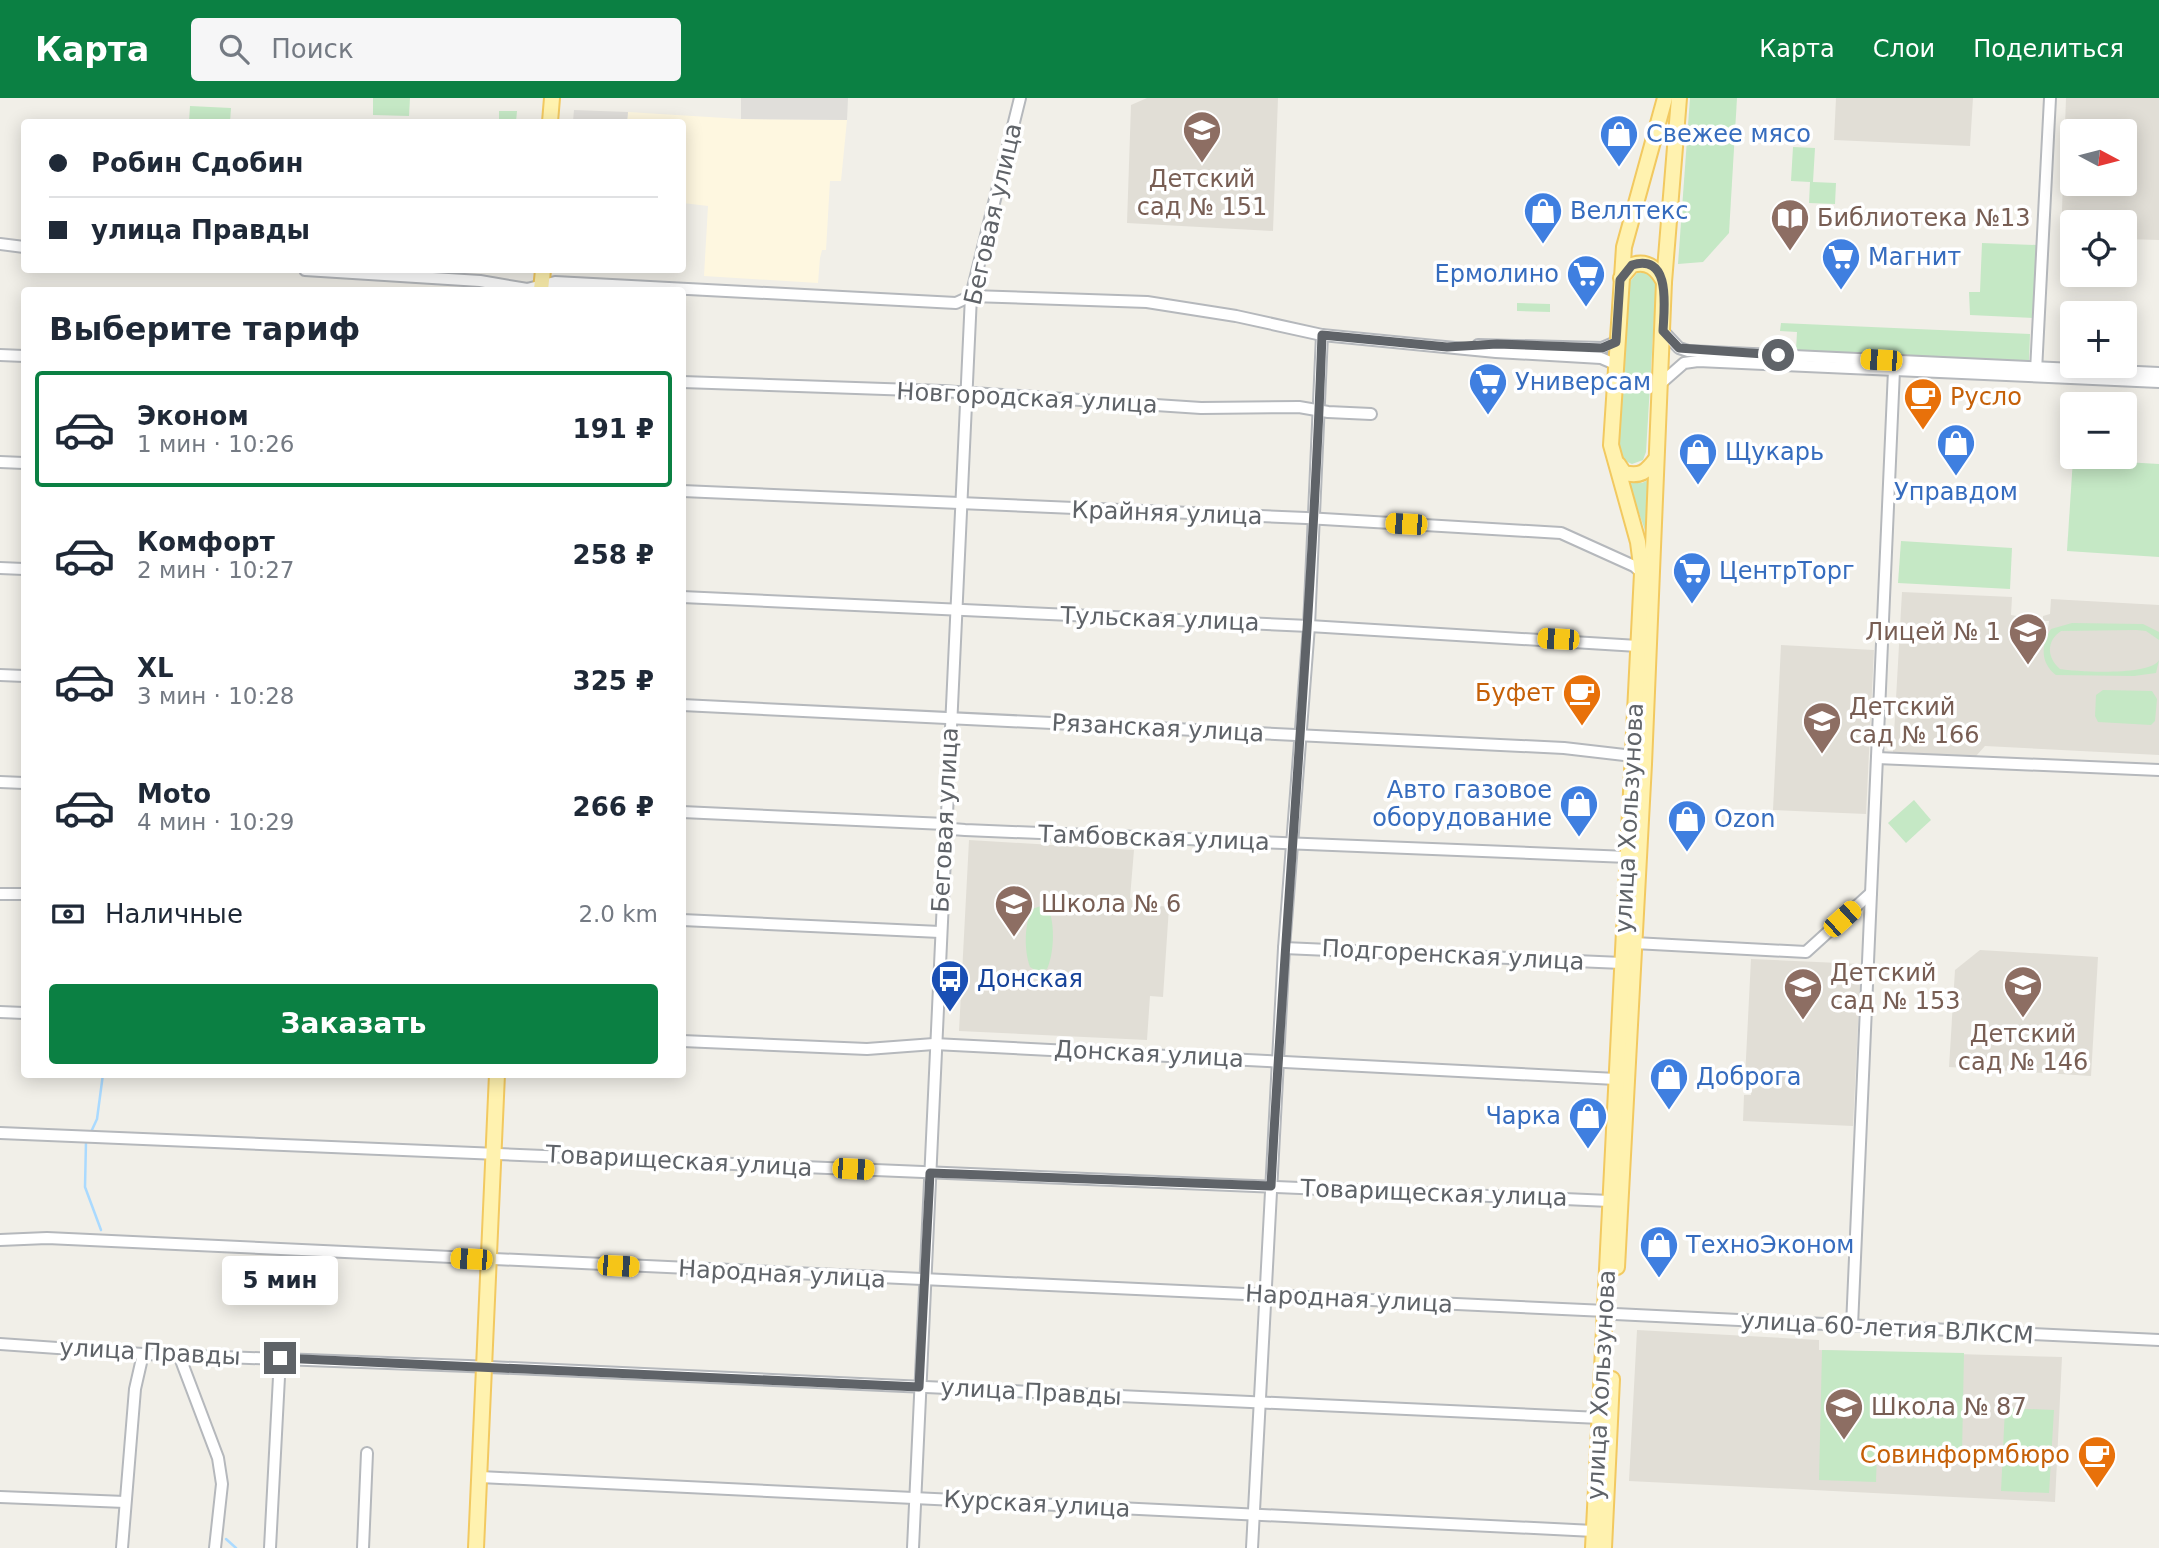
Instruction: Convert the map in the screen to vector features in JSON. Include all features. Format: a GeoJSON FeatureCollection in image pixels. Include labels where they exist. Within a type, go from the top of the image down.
{"type":"FeatureCollection","features":[{"type":"Feature","properties":{"kind":"main road"},"geometry":{"type":"LineString","coordinates":[[550,119],[552,98]]}},
{"type":"Feature","properties":{"kind":"main road","name":"улица Хользунова"},"geometry":{"type":"LineString","coordinates":[[1593,1548],[1600,1418],[1610,1313],[1622,1080],[1622,963],[1642,573],[1638,542],[1611,445],[1616,342],[1624,247],[1665,98]]}},
{"type":"Feature","properties":{"kind":"main road","name":"улица Хользунова"},"geometry":{"type":"LineString","coordinates":[[1604,1548],[1610,1201],[1634,943],[1664,282],[1679,98]]}},
{"type":"Feature","properties":{"kind":"main road"},"geometry":{"type":"LineString","coordinates":[[1657,129],[1665,122],[1672,123],[1676,131]]}},
{"type":"Feature","properties":{"kind":"main road"},"geometry":{"type":"LineString","coordinates":[[1620,280],[1632,265],[1644,264],[1656,269],[1664,282]]}},
{"type":"Feature","properties":{"kind":"main road"},"geometry":{"type":"LineString","coordinates":[[1615,460],[1624,473],[1635,476],[1645,472],[1656,458]]}},
{"type":"Feature","properties":{"kind":"main road"},"geometry":{"type":"LineString","coordinates":[[476,1548],[497,1078]]}},
{"type":"Feature","properties":{"kind":"street","name":"Беговая улица"},"geometry":{"type":"LineString","coordinates":[[913,1548],[934,1044],[971,296],[1020,98]]}},
{"type":"Feature","properties":{"kind":"street"},"geometry":{"type":"LineString","coordinates":[[2036,372],[2050,98]]}},
{"type":"Feature","properties":{"kind":"street"},"geometry":{"type":"LineString","coordinates":[[0,244],[21,247]]}},
{"type":"Feature","properties":{"kind":"street"},"geometry":{"type":"LineString","coordinates":[[353,273],[480,281],[515,287]]}},
{"type":"Feature","properties":{"kind":"street"},"geometry":{"type":"LineString","coordinates":[[542,281],[655,287]]}},
{"type":"Feature","properties":{"kind":"street"},"geometry":{"type":"LineString","coordinates":[[686,289],[956,303],[971,296],[1147,302],[1236,316],[1322,335],[1601,358],[1615,364]]}},
{"type":"Feature","properties":{"kind":"street"},"geometry":{"type":"LineString","coordinates":[[1663,331],[1679,348],[1688,351],[2159,382]]}},
{"type":"Feature","properties":{"kind":"street"},"geometry":{"type":"LineString","coordinates":[[1252,1548],[1284,948],[1309,626],[1322,335]]}},
{"type":"Feature","properties":{"kind":"street"},"geometry":{"type":"LineString","coordinates":[[1447,347],[1497,344],[1602,348],[1616,342]]}},
{"type":"Feature","properties":{"kind":"street"},"geometry":{"type":"LineString","coordinates":[[0,355],[21,356]]}},
{"type":"Feature","properties":{"kind":"street"},"geometry":{"type":"LineString","coordinates":[[1660,384],[1684,363],[1698,361],[1894,370],[2159,373]]}},
{"type":"Feature","properties":{"kind":"street"},"geometry":{"type":"LineString","coordinates":[[1852,1326],[1894,370]]}},
{"type":"Feature","properties":{"kind":"street","name":"Новгородская улица"},"geometry":{"type":"LineString","coordinates":[[686,382],[966,393],[1201,408],[1299,407],[1371,414]]}},
{"type":"Feature","properties":{"kind":"street"},"geometry":{"type":"LineString","coordinates":[[0,462],[21,463]]}},
{"type":"Feature","properties":{"kind":"street","name":"Крайняя улица"},"geometry":{"type":"LineString","coordinates":[[686,491],[1561,533],[1634,566],[1642,573]]}},
{"type":"Feature","properties":{"kind":"street"},"geometry":{"type":"LineString","coordinates":[[0,568],[21,569]]}},
{"type":"Feature","properties":{"kind":"street","name":"Тульская улица"},"geometry":{"type":"LineString","coordinates":[[686,597],[1309,626],[1638,646]]}},
{"type":"Feature","properties":{"kind":"street"},"geometry":{"type":"LineString","coordinates":[[0,675],[21,676]]}},
{"type":"Feature","properties":{"kind":"street","name":"Рязанская улица"},"geometry":{"type":"LineString","coordinates":[[686,705],[1564,748],[1633,756]]}},
{"type":"Feature","properties":{"kind":"street"},"geometry":{"type":"LineString","coordinates":[[1877,758],[2159,770]]}},
{"type":"Feature","properties":{"kind":"street"},"geometry":{"type":"LineString","coordinates":[[0,782],[21,783]]}},
{"type":"Feature","properties":{"kind":"street","name":"Тамбовская улица"},"geometry":{"type":"LineString","coordinates":[[686,812],[945,824],[960,829],[1628,857]]}},
{"type":"Feature","properties":{"kind":"street"},"geometry":{"type":"LineString","coordinates":[[1634,943],[1805,952],[1871,893]]}},
{"type":"Feature","properties":{"kind":"street"},"geometry":{"type":"LineString","coordinates":[[0,894],[21,894]]}},
{"type":"Feature","properties":{"kind":"street"},"geometry":{"type":"LineString","coordinates":[[686,920],[940,932]]}},
{"type":"Feature","properties":{"kind":"street","name":"Подгоренская улица"},"geometry":{"type":"LineString","coordinates":[[1284,948],[1622,963]]}},
{"type":"Feature","properties":{"kind":"street"},"geometry":{"type":"LineString","coordinates":[[0,1012],[21,1013]]}},
{"type":"Feature","properties":{"kind":"street","name":"Донская улица"},"geometry":{"type":"LineString","coordinates":[[686,1041],[867,1049],[934,1044],[1622,1080]]}},
{"type":"Feature","properties":{"kind":"street","name":"Товарищеская улица"},"geometry":{"type":"LineString","coordinates":[[0,1133],[1610,1201]]}},
{"type":"Feature","properties":{"kind":"street","name":"Народная улица"},"geometry":{"type":"LineString","coordinates":[[0,1240],[47,1238],[1610,1313]]}},
{"type":"Feature","properties":{"kind":"street","name":"улица 60-летия ВЛКСМ"},"geometry":{"type":"LineString","coordinates":[[1610,1313],[2159,1340]]}},
{"type":"Feature","properties":{"kind":"street","name":"улица Правды"},"geometry":{"type":"LineString","coordinates":[[0,1344],[143,1354],[485,1366],[1600,1418]]}},
{"type":"Feature","properties":{"kind":"street"},"geometry":{"type":"LineString","coordinates":[[122,1548],[135,1389],[143,1354]]}},
{"type":"Feature","properties":{"kind":"street"},"geometry":{"type":"LineString","coordinates":[[179,1355],[218,1458],[222,1484],[215,1548]]}},
{"type":"Feature","properties":{"kind":"street"},"geometry":{"type":"LineString","coordinates":[[271,1548],[280,1358]]}},
{"type":"Feature","properties":{"kind":"street"},"geometry":{"type":"LineString","coordinates":[[363,1548],[367,1453]]}},
{"type":"Feature","properties":{"kind":"street","name":"Курская улица"},"geometry":{"type":"LineString","coordinates":[[480,1477],[1594,1531]]}},
{"type":"Feature","properties":{"kind":"street"},"geometry":{"type":"LineString","coordinates":[[0,1497],[125,1502]]}},
{"type":"Feature","properties":{"kind":"shaded area"},"geometry":{"type":"Polygon","coordinates":[[[741,98],[848,98],[847,120],[741,119],[741,98]]]}},
{"type":"Feature","properties":{"kind":"shaded area","name":"Детский сад № 151"},"geometry":{"type":"Polygon","coordinates":[[[1147,98],[1278,98],[1273,231],[1127,223],[1131,105],[1147,98]]]}},
{"type":"Feature","properties":{"kind":"shaded area"},"geometry":{"type":"Polygon","coordinates":[[[1836,98],[1973,98],[1970,146],[1834,140],[1836,98]]]}},
{"type":"Feature","properties":{"kind":"shaded area"},"geometry":{"type":"Polygon","coordinates":[[[2066,98],[2159,98],[2159,240],[2137,239],[2137,210],[2062,210],[2062,196],[2137,196],[2137,119],[2065,119],[2066,98]]]}},
{"type":"Feature","properties":{"kind":"shaded area"},"geometry":{"type":"Polygon","coordinates":[[[574,110],[628,112],[627,119],[573,119],[574,110]]]}},
{"type":"Feature","properties":{"kind":"shaded area"},"geometry":{"type":"Polygon","coordinates":[[[628,112],[741,119],[847,120],[841,181],[830,181],[826,250],[822,250],[820,258],[818,283],[704,276],[708,206],[686,203],[686,119],[627,119],[628,112]]]}},
{"type":"Feature","properties":{"kind":"shaded area","name":"Лицей № 1"},"geometry":{"type":"Polygon","coordinates":[[[1902,592],[2012,597],[2011,615],[2017,616],[2016,636],[2032,637],[2033,628],[2048,628],[2049,621],[2043,621],[2043,616],[2050,614],[2051,599],[2159,605],[2159,755],[1985,746],[1976,756],[1893,752],[1902,592]]]}},
{"type":"Feature","properties":{"kind":"shaded area","name":"Детский сад № 166"},"geometry":{"type":"Polygon","coordinates":[[[1781,645],[1874,650],[1866,814],[1773,810],[1781,645]]]}},
{"type":"Feature","properties":{"kind":"shaded area"},"geometry":{"type":"Polygon","coordinates":[[[969,840],[1134,850],[1130,898],[1134,903],[1169,907],[1163,997],[1150,996],[1147,1040],[959,1031],[969,840]]]}},
{"type":"Feature","properties":{"kind":"shaded area","name":"Детский сад № 146"},"geometry":{"type":"Polygon","coordinates":[[[1980,950],[2098,957],[2091,1076],[1949,1067],[1955,970],[1980,950]]]}},
{"type":"Feature","properties":{"kind":"shaded area","name":"Детский сад № 153"},"geometry":{"type":"Polygon","coordinates":[[[1751,959],[1861,964],[1853,1126],[1743,1121],[1744,1095],[1751,1095],[1752,1079],[1745,1078],[1751,959]]]}},
{"type":"Feature","properties":{"kind":"shaded area","name":"Школа № 87"},"geometry":{"type":"Polygon","coordinates":[[[1637,1330],[1819,1340],[1819,1350],[2062,1357],[2055,1502],[1629,1481],[1637,1330]]]}},
{"type":"Feature","properties":{"kind":"green space"},"geometry":{"type":"Polygon","coordinates":[[[373,98],[410,98],[409,116],[373,115],[373,98]]]}},
{"type":"Feature","properties":{"kind":"green space"},"geometry":{"type":"Polygon","coordinates":[[[1690,98],[1737,98],[1729,233],[1703,262],[1678,264],[1690,98]]]}},
{"type":"Feature","properties":{"kind":"green space"},"geometry":{"type":"Polygon","coordinates":[[[190,106],[231,108],[230,119],[189,119],[190,106]]]}},
{"type":"Feature","properties":{"kind":"green space"},"geometry":{"type":"Polygon","coordinates":[[[499,111],[517,111],[516,119],[499,119],[499,111]]]}},
{"type":"Feature","properties":{"kind":"green space"},"geometry":{"type":"Polygon","coordinates":[[[1793,147],[1815,148],[1813,182],[1836,183],[1835,204],[1809,203],[1810,182],[1791,181],[1793,147]]]}},
{"type":"Feature","properties":{"kind":"green space"},"geometry":{"type":"Polygon","coordinates":[[[1982,243],[2037,245],[2034,318],[1970,315],[1969,292],[1980,292],[1982,243]]]}},
{"type":"Feature","properties":{"kind":"green space"},"geometry":{"type":"Polygon","coordinates":[[[1638,272],[1652,274],[1656,285],[1646,452],[1643,460],[1632,464],[1625,461],[1619,450],[1629,283],[1638,272]]]}},
{"type":"Feature","properties":{"kind":"green space"},"geometry":{"type":"Polygon","coordinates":[[[1517,303],[1550,304],[1550,312],[1517,311],[1517,303]]]}},
{"type":"Feature","properties":{"kind":"green space"},"geometry":{"type":"Polygon","coordinates":[[[1781,323],[2030,334],[2029,361],[1796,350],[1797,332],[1780,331],[1781,323]]]}},
{"type":"Feature","properties":{"kind":"green space"},"geometry":{"type":"Polygon","coordinates":[[[2137,463],[2159,464],[2159,557],[2067,551],[2072,469],[2137,469],[2137,463]]]}},
{"type":"Feature","properties":{"kind":"green space"},"geometry":{"type":"Polygon","coordinates":[[[1627,479],[1642,483],[1650,479],[1647,536],[1627,479]]]}},
{"type":"Feature","properties":{"kind":"green space"},"geometry":{"type":"Polygon","coordinates":[[[1901,541],[2012,548],[2010,589],[1898,583],[1901,541]]]}},
{"type":"Feature","properties":{"kind":"green space"},"geometry":{"type":"Polygon","coordinates":[[[2072,623],[2143,624],[2159,632],[2159,640],[2146,631],[2136,630],[2061,631],[2053,640],[2050,650],[2060,669],[2129,671],[2153,665],[2159,660],[2156,673],[2134,676],[2056,675],[2045,659],[2045,641],[2051,629],[2072,623]]]}},
{"type":"Feature","properties":{"kind":"green space"},"geometry":{"type":"Polygon","coordinates":[[[2103,690],[2152,691],[2157,699],[2155,721],[2151,725],[2098,722],[2095,716],[2096,695],[2103,690]]]}},
{"type":"Feature","properties":{"kind":"green space"},"geometry":{"type":"Polygon","coordinates":[[[1914,800],[1931,820],[1906,843],[1888,823],[1914,800]]]}},
{"type":"Feature","properties":{"kind":"green space"},"geometry":{"type":"Polygon","coordinates":[[[1041,906],[1049,910],[1053,940],[1047,969],[1038,972],[1030,967],[1026,938],[1027,922],[1032,909],[1041,906]]]}},
{"type":"Feature","properties":{"kind":"green space"},"geometry":{"type":"Polygon","coordinates":[[[1822,1350],[1964,1353],[1962,1454],[1877,1452],[1876,1482],[1819,1480],[1822,1350]]]}},
{"type":"Feature","properties":{"kind":"green space"},"geometry":{"type":"Polygon","coordinates":[[[2005,1408],[2054,1410],[2049,1493],[2001,1491],[2005,1408]]]}},
{"type":"Feature","properties":{"kind":"waterway"},"geometry":{"type":"LineString","coordinates":[[91,1132],[97,1119],[102,1078]]}},
{"type":"Feature","properties":{"kind":"waterway"},"geometry":{"type":"LineString","coordinates":[[86,1141],[85,1187],[101,1230]]}},
{"type":"Feature","properties":{"kind":"waterway"},"geometry":{"type":"LineString","coordinates":[[226,1539],[236,1548]]}},
{"type":"Feature","properties":{"kind":"place","name":"Детский сад № 151"},"geometry":{"type":"Point","coordinates":[1202,164]}},
{"type":"Feature","properties":{"kind":"place","name":"Свежее мясо"},"geometry":{"type":"Point","coordinates":[1619,168]}},
{"type":"Feature","properties":{"kind":"place","name":"Веллтекс"},"geometry":{"type":"Point","coordinates":[1543,245]}},
{"type":"Feature","properties":{"kind":"place","name":"Библиотека №13"},"geometry":{"type":"Point","coordinates":[1790,252]}},
{"type":"Feature","properties":{"kind":"place","name":"Магнит"},"geometry":{"type":"Point","coordinates":[1841,291]}},
{"type":"Feature","properties":{"kind":"place","name":"Ермолино"},"geometry":{"type":"Point","coordinates":[1586,308]}},
{"type":"Feature","properties":{"kind":"place","name":"Универсам"},"geometry":{"type":"Point","coordinates":[1488,416]}},
{"type":"Feature","properties":{"kind":"place","name":"Русло"},"geometry":{"type":"Point","coordinates":[1923,431]}},
{"type":"Feature","properties":{"kind":"place","name":"Управдом"},"geometry":{"type":"Point","coordinates":[1956,477]}},
{"type":"Feature","properties":{"kind":"place","name":"Щукарь"},"geometry":{"type":"Point","coordinates":[1698,486]}},
{"type":"Feature","properties":{"kind":"place","name":"ЦентрТорг"},"geometry":{"type":"Point","coordinates":[1692,605]}},
{"type":"Feature","properties":{"kind":"place","name":"Лицей № 1"},"geometry":{"type":"Point","coordinates":[2028,666]}},
{"type":"Feature","properties":{"kind":"place","name":"Буфет"},"geometry":{"type":"Point","coordinates":[1582,727]}},
{"type":"Feature","properties":{"kind":"place","name":"Детский сад № 166"},"geometry":{"type":"Point","coordinates":[1822,755]}},
{"type":"Feature","properties":{"kind":"place","name":"Авто газовое оборудование"},"geometry":{"type":"Point","coordinates":[1579,838]}},
{"type":"Feature","properties":{"kind":"place","name":"Ozon"},"geometry":{"type":"Point","coordinates":[1687,853]}},
{"type":"Feature","properties":{"kind":"place","name":"Школа № 6"},"geometry":{"type":"Point","coordinates":[1014,938]}},
{"type":"Feature","properties":{"kind":"place","name":"Донская"},"geometry":{"type":"Point","coordinates":[950,1013]}},
{"type":"Feature","properties":{"kind":"place","name":"Детский сад № 146"},"geometry":{"type":"Point","coordinates":[2023,1019]}},
{"type":"Feature","properties":{"kind":"place","name":"Детский сад № 153"},"geometry":{"type":"Point","coordinates":[1803,1021]}},
{"type":"Feature","properties":{"kind":"place","name":"Доброга"},"geometry":{"type":"Point","coordinates":[1669,1111]}},
{"type":"Feature","properties":{"kind":"place","name":"Чарка"},"geometry":{"type":"Point","coordinates":[1588,1150]}},
{"type":"Feature","properties":{"kind":"place","name":"ТехноЭконом"},"geometry":{"type":"Point","coordinates":[1659,1279]}},
{"type":"Feature","properties":{"kind":"place","name":"Школа № 87"},"geometry":{"type":"Point","coordinates":[1844,1441]}},
{"type":"Feature","properties":{"kind":"place","name":"Совинформбюро"},"geometry":{"type":"Point","coordinates":[2097,1489]}},
{"type":"Feature","properties":{"kind":"route"},"geometry":{"type":"LineString","coordinates":[[280,1358],[919,1387],[930,1173],[1271,1186],[1284,940],[1309,626],[1322,335],[1447,347],[1497,344],[1602,348],[1616,342],[1620,280],[1632,265],[1644,264],[1656,269],[1664,282],[1663,331],[1679,348],[1688,351],[1778,355]]}}]}
